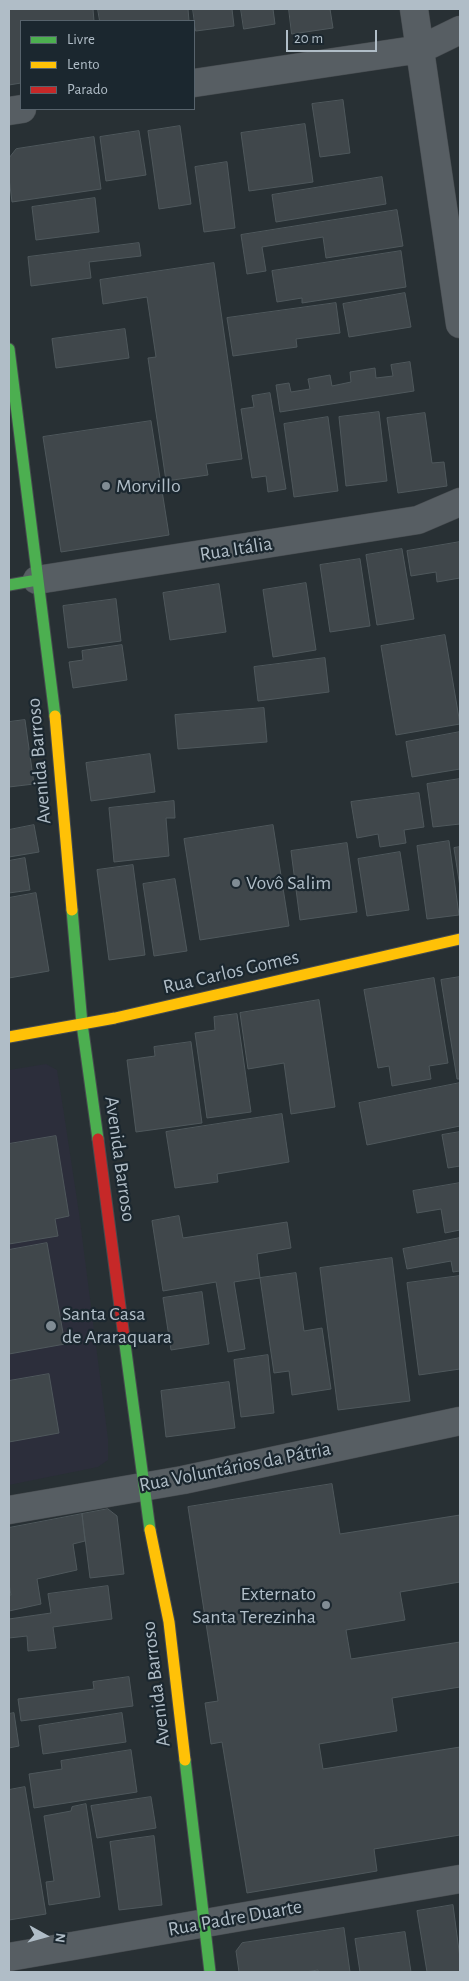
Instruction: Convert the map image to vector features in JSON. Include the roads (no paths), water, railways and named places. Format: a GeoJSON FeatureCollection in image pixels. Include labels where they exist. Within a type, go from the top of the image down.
{"type":"FeatureCollection","features":[{"type":"Feature","properties":{"kind":"street"},"geometry":{"type":"LineString","coordinates":[[414,9],[460,324]]}},
{"type":"Feature","properties":{"kind":"street"},"geometry":{"type":"LineString","coordinates":[[195,83],[421,48],[460,30]]}},
{"type":"Feature","properties":{"kind":"street","name":"Avenida Barroso"},"geometry":{"type":"LineString","coordinates":[[9,349],[54,704],[82,1024],[147,1514],[169,1622],[210,1972]]}},
{"type":"Feature","properties":{"kind":"street","name":"Rua Itália"},"geometry":{"type":"LineString","coordinates":[[9,585],[418,520],[460,502]]}},
{"type":"Feature","properties":{"kind":"street","name":"Rua Carlos Gomes"},"geometry":{"type":"LineString","coordinates":[[9,1037],[82,1024],[460,939]]}},
{"type":"Feature","properties":{"kind":"street","name":"Rua Voluntários da Pátria"},"geometry":{"type":"LineString","coordinates":[[9,1510],[183,1480],[460,1421]]}},
{"type":"Feature","properties":{"kind":"street","name":"Rua Padre Duarte"},"geometry":{"type":"LineString","coordinates":[[9,1957],[460,1879]]}},
{"type":"Feature","properties":{"kind":"place","name":"Morvillo"},"geometry":{"type":"Point","coordinates":[106,486]}},
{"type":"Feature","properties":{"kind":"place","name":"Vovô Salim"},"geometry":{"type":"Point","coordinates":[236,883]}},
{"type":"Feature","properties":{"kind":"place","name":"Santa Casa de Araraquara"},"geometry":{"type":"Point","coordinates":[51,1326]}},
{"type":"Feature","properties":{"kind":"place","name":"Externato Santa Terezinha"},"geometry":{"type":"Point","coordinates":[326,1605]}}]}
